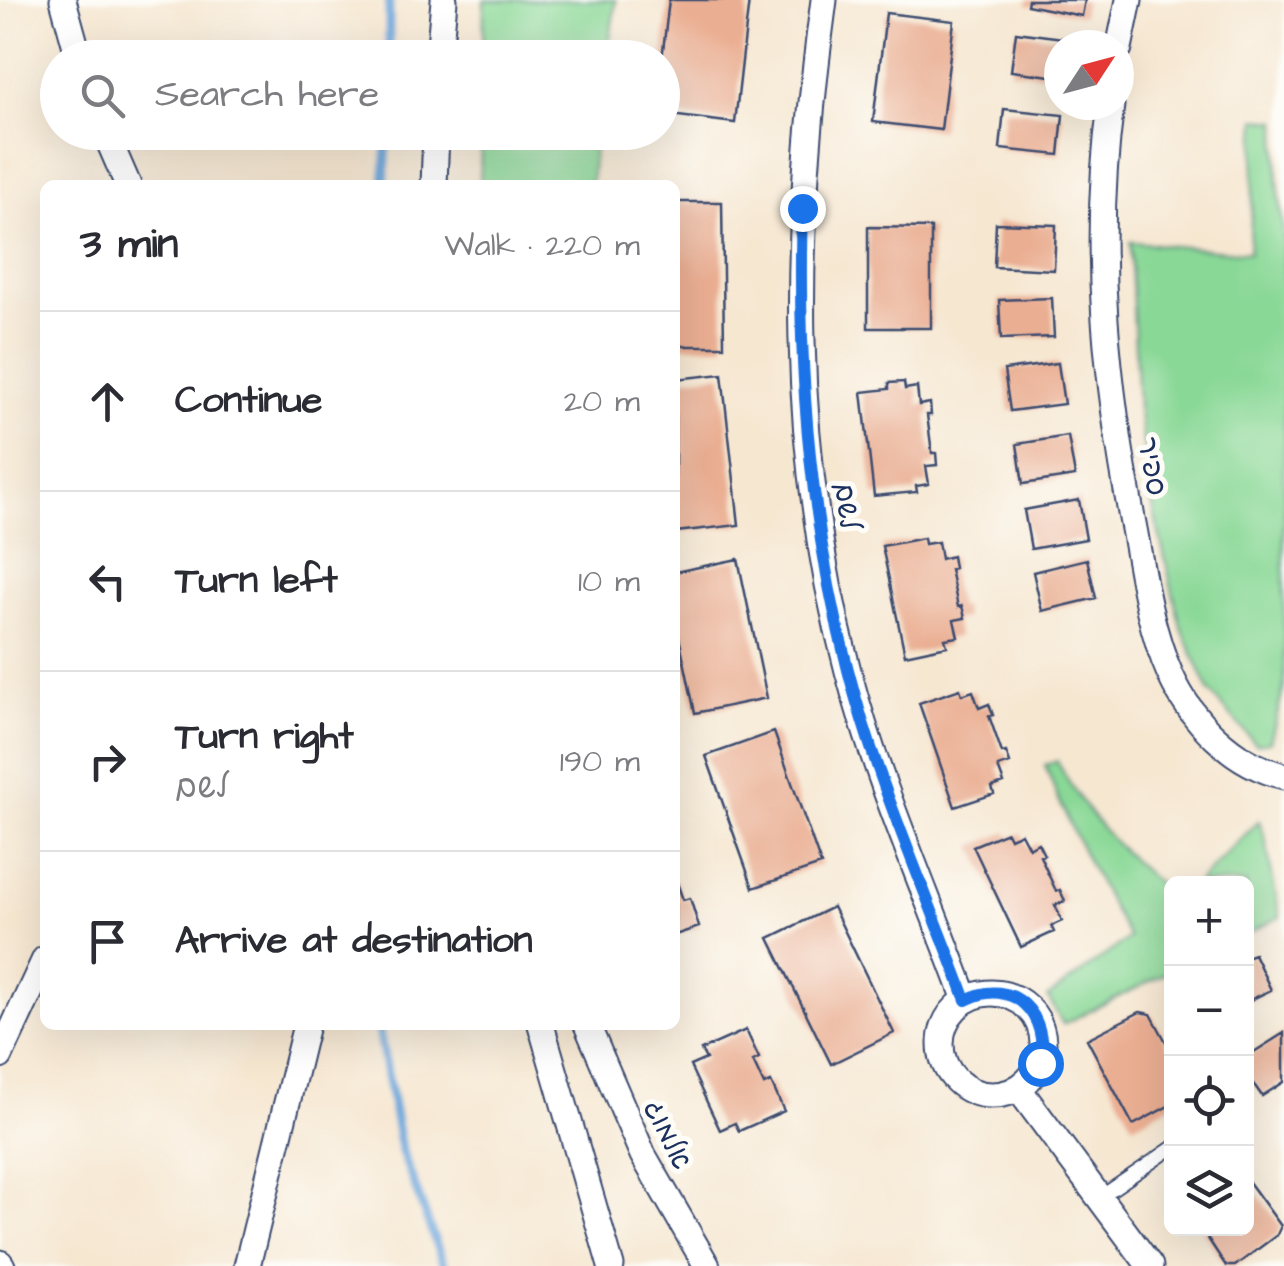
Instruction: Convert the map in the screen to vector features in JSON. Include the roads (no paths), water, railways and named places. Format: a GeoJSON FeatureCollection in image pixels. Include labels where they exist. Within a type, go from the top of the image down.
{"type":"FeatureCollection","features":[{"type":"Feature","properties":{"kind":"street"},"geometry":{"type":"LineString","coordinates":[[64,0],[75,40]]}},
{"type":"Feature","properties":{"kind":"street"},"geometry":{"type":"LineString","coordinates":[[440,40],[444,0]]}},
{"type":"Feature","properties":{"kind":"street","name":"לשם"},"geometry":{"type":"LineString","coordinates":[[824,0],[808,114],[799,292],[805,419],[824,556],[848,670],[884,783],[966,1000]]}},
{"type":"Feature","properties":{"kind":"street"},"geometry":{"type":"LineString","coordinates":[[1123,30],[1130,0]]}},
{"type":"Feature","properties":{"kind":"street","name":"ספיר"},"geometry":{"type":"LineString","coordinates":[[1110,120],[1101,292],[1110,394],[1146,592],[1170,674],[1200,722],[1240,759],[1284,776]]}},
{"type":"Feature","properties":{"kind":"street"},"geometry":{"type":"LineString","coordinates":[[113,150],[126,180]]}},
{"type":"Feature","properties":{"kind":"street"},"geometry":{"type":"LineString","coordinates":[[434,180],[435,150]]}},
{"type":"Feature","properties":{"kind":"street"},"geometry":{"type":"LineString","coordinates":[[0,1056],[40,971]]}},
{"type":"Feature","properties":{"kind":"street"},"geometry":{"type":"LineString","coordinates":[[988,992],[1006,994],[1034,1014],[1044,1046],[1040,1063],[1018,1088],[1002,1094],[970,1090],[947,1067],[942,1035],[948,1019],[966,1000],[988,992]]}},
{"type":"Feature","properties":{"kind":"street"},"geometry":{"type":"LineString","coordinates":[[246,1266],[305,1030]]}},
{"type":"Feature","properties":{"kind":"street"},"geometry":{"type":"LineString","coordinates":[[542,1030],[611,1266]]}},
{"type":"Feature","properties":{"kind":"street","name":"אלמוג"},"geometry":{"type":"LineString","coordinates":[[590,1030],[643,1155],[707,1266]]}},
{"type":"Feature","properties":{"kind":"street"},"geometry":{"type":"LineString","coordinates":[[1018,1088],[1150,1266]]}},
{"type":"Feature","properties":{"kind":"lane"},"geometry":{"type":"LineString","coordinates":[[1099,1198],[1164,1153]]}},
{"type":"Feature","properties":{"kind":"waterway"},"geometry":{"type":"LineString","coordinates":[[389,0],[389,40]]}},
{"type":"Feature","properties":{"kind":"waterway"},"geometry":{"type":"LineString","coordinates":[[384,180],[387,150]]}},
{"type":"Feature","properties":{"kind":"waterway"},"geometry":{"type":"LineString","coordinates":[[379,1030],[401,1149],[444,1266]]}}]}
